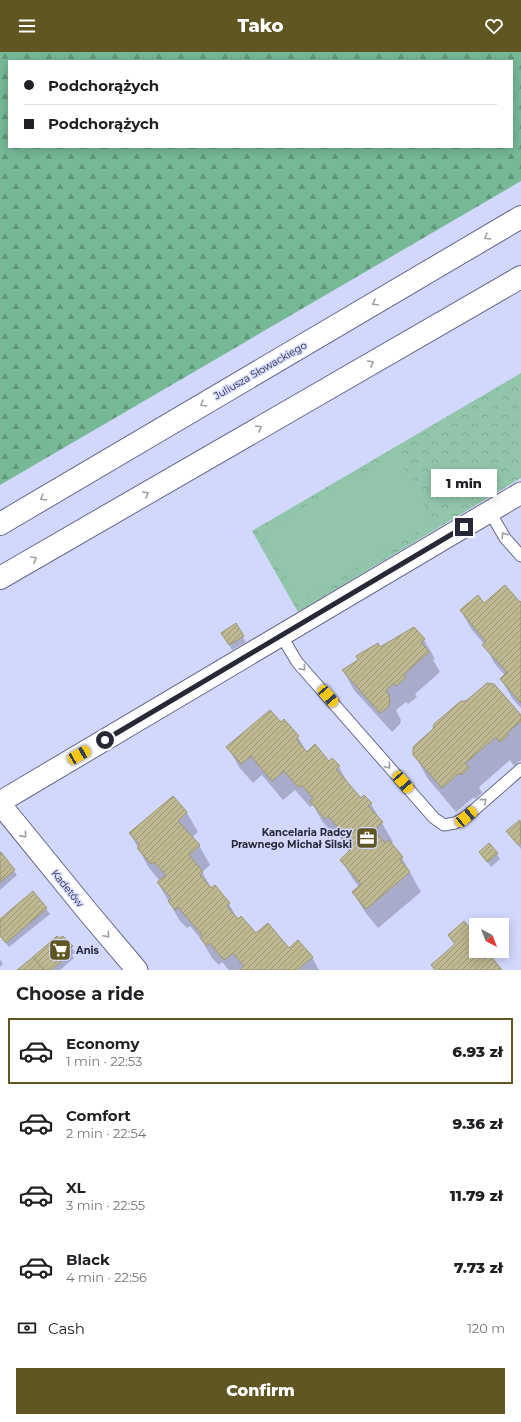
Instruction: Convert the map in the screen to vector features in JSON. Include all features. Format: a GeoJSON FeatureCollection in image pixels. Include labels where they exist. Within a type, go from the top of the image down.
{"type":"FeatureCollection","features":[{"type":"Feature","properties":{"kind":"main road","name":"Juliusza Słowackiego"},"geometry":{"type":"LineString","coordinates":[[0,524],[521,217]]}},
{"type":"Feature","properties":{"kind":"main road"},"geometry":{"type":"LineString","coordinates":[[0,578],[521,277]]}},
{"type":"Feature","properties":{"kind":"street"},"geometry":{"type":"LineString","coordinates":[[0,803],[521,493]]}},
{"type":"Feature","properties":{"kind":"street","name":"Kadetów"},"geometry":{"type":"LineString","coordinates":[[0,803],[137,970]]}},
{"type":"Feature","properties":{"kind":"lane"},"geometry":{"type":"LineString","coordinates":[[490,512],[505,538],[521,556]]}},
{"type":"Feature","properties":{"kind":"lane"},"geometry":{"type":"LineString","coordinates":[[281,635],[302,667],[434,818],[444,825],[455,823],[466,817],[521,769]]}},
{"type":"Feature","properties":{"kind":"green space"},"geometry":{"type":"Polygon","coordinates":[[[0,52],[521,52],[521,181],[0,485],[0,52]]]}},
{"type":"Feature","properties":{"kind":"green space"},"geometry":{"type":"Polygon","coordinates":[[[521,373],[521,478],[298,612],[252,531],[521,373]]]}},
{"type":"Feature","properties":{"kind":"green space"},"geometry":{"type":"Polygon","coordinates":[[[395,454],[434,521],[300,601],[261,533],[395,454]]]}},
{"type":"Feature","properties":{"kind":"building"},"geometry":{"type":"Polygon","coordinates":[[[505,585],[520,602],[521,601],[521,703],[500,679],[507,672],[482,645],[486,642],[460,610],[478,595],[484,603],[505,585]]]}},
{"type":"Feature","properties":{"kind":"building"},"geometry":{"type":"Polygon","coordinates":[[[236,623],[244,636],[229,645],[221,633],[236,623]]]}},
{"type":"Feature","properties":{"kind":"building"},"geometry":{"type":"Polygon","coordinates":[[[414,627],[425,639],[421,642],[429,652],[404,674],[406,677],[396,686],[394,683],[386,690],[390,701],[388,707],[380,713],[342,670],[358,660],[356,656],[378,643],[380,647],[414,627]]]}},
{"type":"Feature","properties":{"kind":"building"},"geometry":{"type":"Polygon","coordinates":[[[487,683],[494,684],[521,715],[521,721],[507,733],[508,735],[500,742],[496,737],[465,763],[469,768],[461,775],[459,773],[442,788],[413,755],[413,747],[433,729],[434,724],[461,701],[466,701],[487,683]]]}},
{"type":"Feature","properties":{"kind":"building"},"geometry":{"type":"Polygon","coordinates":[[[270,710],[281,722],[284,719],[299,736],[296,739],[307,752],[315,744],[329,761],[332,758],[340,766],[336,769],[361,798],[364,795],[372,803],[368,806],[383,822],[374,830],[385,843],[389,840],[403,857],[400,860],[410,872],[366,909],[352,892],[361,884],[340,860],[351,849],[337,832],[340,830],[328,816],[325,819],[310,801],[313,798],[302,785],[299,788],[284,771],[272,781],[251,756],[241,764],[226,747],[270,710]]]}},
{"type":"Feature","properties":{"kind":"building"},"geometry":{"type":"Polygon","coordinates":[[[173,796],[187,812],[178,821],[200,845],[189,855],[203,872],[200,875],[211,888],[215,885],[230,903],[227,906],[238,919],[241,916],[256,933],[268,923],[289,948],[298,940],[313,957],[297,970],[242,970],[241,969],[244,966],[233,953],[224,960],[210,943],[207,946],[200,938],[203,936],[178,907],[175,910],[168,901],[171,898],[157,882],[166,875],[154,862],[151,864],[137,848],[140,845],[129,833],[173,796]]]}},
{"type":"Feature","properties":{"kind":"building"},"geometry":{"type":"Polygon","coordinates":[[[520,820],[521,843],[518,845],[506,831],[520,820]]]}},
{"type":"Feature","properties":{"kind":"building"},"geometry":{"type":"Polygon","coordinates":[[[489,843],[498,853],[487,862],[479,852],[489,843]]]}},
{"type":"Feature","properties":{"kind":"building"},"geometry":{"type":"Polygon","coordinates":[[[1,852],[15,870],[0,882],[0,853],[1,852]]]}},
{"type":"Feature","properties":{"kind":"building"},"geometry":{"type":"Polygon","coordinates":[[[33,891],[47,908],[6,943],[0,936],[0,919],[33,891]]]}},
{"type":"Feature","properties":{"kind":"building"},"geometry":{"type":"Polygon","coordinates":[[[464,921],[469,927],[469,958],[492,958],[502,970],[435,970],[431,965],[455,944],[448,935],[464,921]]]}},
{"type":"Feature","properties":{"kind":"building"},"geometry":{"type":"Polygon","coordinates":[[[57,936],[60,938],[63,936],[73,946],[69,950],[72,952],[51,970],[44,970],[33,957],[57,936]]]}},
{"type":"Feature","properties":{"kind":"building"},"geometry":{"type":"Polygon","coordinates":[[[33,957],[44,970],[17,970],[33,957]]]}},
{"type":"Feature","properties":{"kind":"place","name":"Kancelaria Radcy Prawnego Michał Silski"},"geometry":{"type":"Point","coordinates":[367,838]}},
{"type":"Feature","properties":{"kind":"place","name":"Anis"},"geometry":{"type":"Point","coordinates":[60,950]}},
{"type":"Feature","properties":{"kind":"route"},"geometry":{"type":"LineString","coordinates":[[105,740],[464,527]]}}]}
